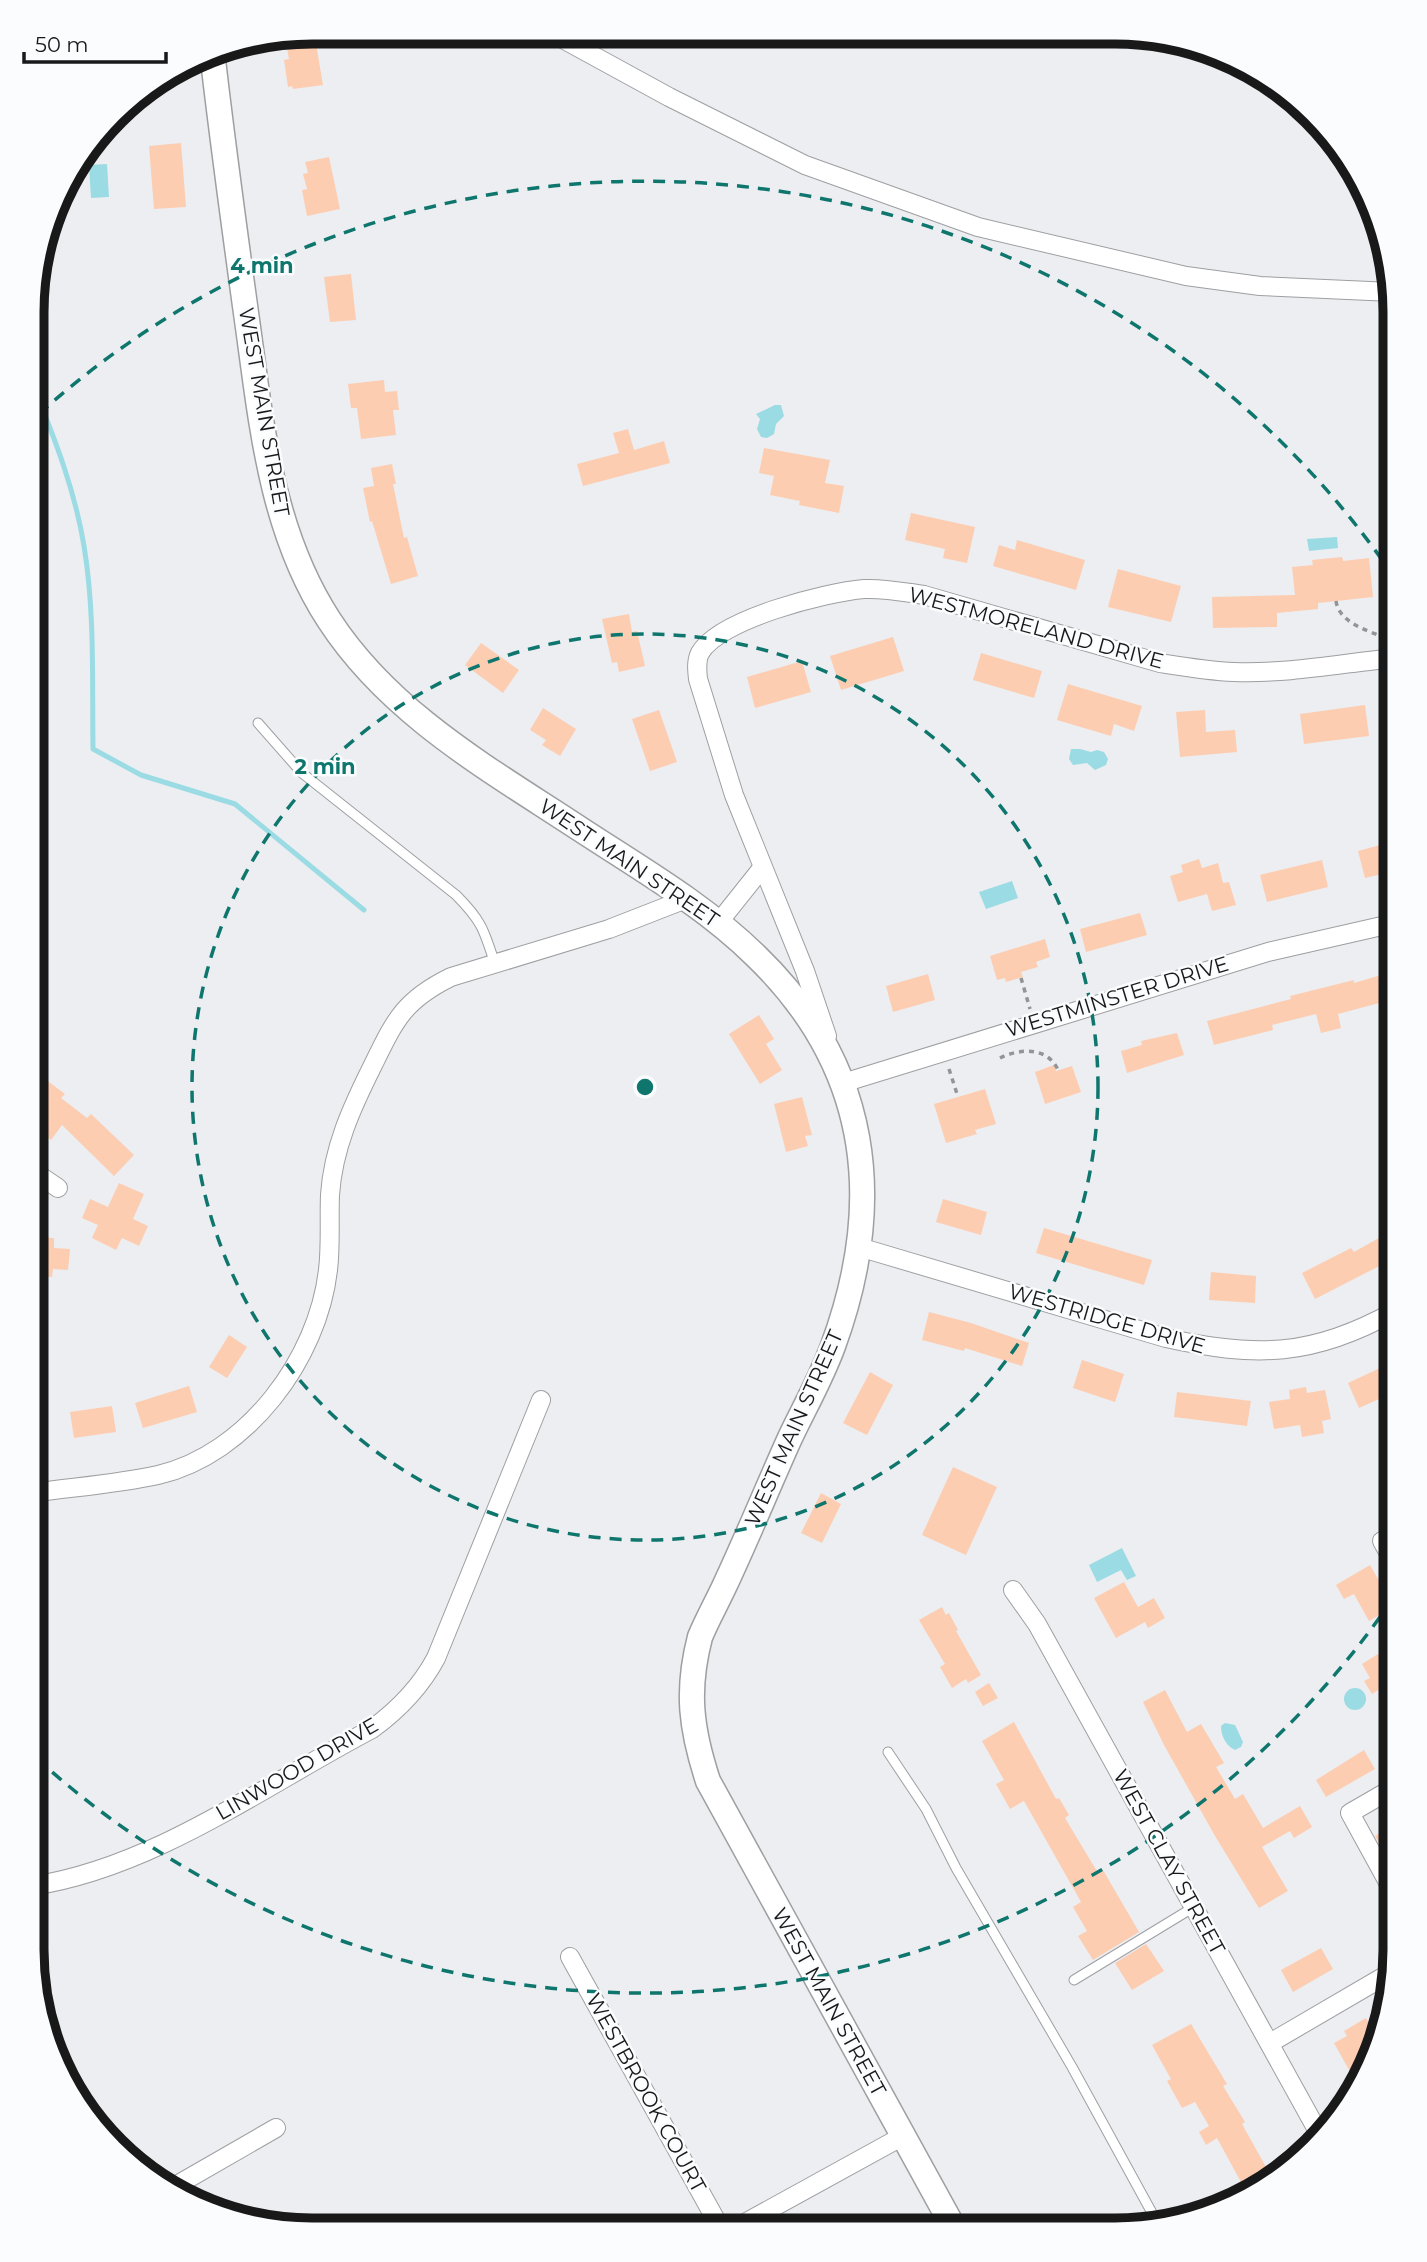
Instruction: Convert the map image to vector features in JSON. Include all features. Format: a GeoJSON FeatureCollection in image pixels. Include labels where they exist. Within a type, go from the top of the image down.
{"type":"FeatureCollection","features":[{"type":"Feature","properties":{"kind":"main road","name":"WEST MAIN STREET"},"geometry":{"type":"LineString","coordinates":[[214,62],[261,420],[274,488],[296,558],[317,601],[346,645],[364,666],[428,726],[483,766],[719,922],[758,958],[785,988],[833,1057],[843,1083],[856,1129],[862,1166],[863,1202],[859,1247],[849,1293],[833,1346],[700,1637],[690,1692],[692,1720],[708,1782],[948,2218]]}},
{"type":"Feature","properties":{"kind":"street"},"geometry":{"type":"LineString","coordinates":[[572,44],[669,97],[804,165],[978,227],[1186,276],[1260,286],[1383,292]]}},
{"type":"Feature","properties":{"kind":"street","name":"WESTMORELAND DRIVE"},"geometry":{"type":"LineString","coordinates":[[833,1057],[805,971],[734,795],[706,710],[696,667],[699,655],[707,643],[757,616],[797,602],[865,589],[914,593],[1160,663],[1198,670],[1237,673],[1276,671],[1383,651]]}},
{"type":"Feature","properties":{"kind":"street"},"geometry":{"type":"LineString","coordinates":[[719,922],[762,868]]}},
{"type":"Feature","properties":{"kind":"street"},"geometry":{"type":"LineString","coordinates":[[44,1491],[160,1474],[190,1463],[219,1447],[247,1426],[270,1401],[294,1368],[321,1306],[328,1271],[330,1194],[335,1159],[353,1106],[395,1020],[413,1001],[431,987],[451,977],[609,929],[686,899]]}},
{"type":"Feature","properties":{"kind":"street","name":"WESTMINSTER DRIVE"},"geometry":{"type":"LineString","coordinates":[[843,1083],[1268,952],[1383,926]]}},
{"type":"Feature","properties":{"kind":"street"},"geometry":{"type":"LineString","coordinates":[[44,1178],[58,1188]]}},
{"type":"Feature","properties":{"kind":"street","name":"WESTRIDGE DRIVE"},"geometry":{"type":"LineString","coordinates":[[859,1247],[1166,1338],[1211,1348],[1245,1352],[1313,1345],[1360,1329],[1383,1317]]}},
{"type":"Feature","properties":{"kind":"street","name":"LINWOOD DRIVE"},"geometry":{"type":"LineString","coordinates":[[44,1883],[93,1871],[141,1853],[231,1808],[372,1729],[392,1714],[413,1693],[436,1658],[541,1400]]}},
{"type":"Feature","properties":{"kind":"street","name":"WEST CLAY STREET"},"geometry":{"type":"LineString","coordinates":[[1013,1590],[1037,1624],[1316,2128]]}},
{"type":"Feature","properties":{"kind":"street"},"geometry":{"type":"LineString","coordinates":[[1383,1794],[1350,1813],[1383,1873]]}},
{"type":"Feature","properties":{"kind":"street","name":"WESTBROOK COURT"},"geometry":{"type":"LineString","coordinates":[[570,1957],[715,2218]]}},
{"type":"Feature","properties":{"kind":"street"},"geometry":{"type":"LineString","coordinates":[[1270,2043],[1382,1978]]}},
{"type":"Feature","properties":{"kind":"street"},"geometry":{"type":"LineString","coordinates":[[180,2183],[276,2128]]}},
{"type":"Feature","properties":{"kind":"street"},"geometry":{"type":"LineString","coordinates":[[756,2218],[903,2136]]}},
{"type":"Feature","properties":{"kind":"lane"},"geometry":{"type":"LineString","coordinates":[[258,723],[302,773],[456,895],[472,911],[483,926],[495,964]]}},
{"type":"Feature","properties":{"kind":"lane"},"geometry":{"type":"LineString","coordinates":[[888,1752],[926,1809],[956,1867],[1072,2067],[1153,2215]]}},
{"type":"Feature","properties":{"kind":"lane"},"geometry":{"type":"LineString","coordinates":[[1074,1980],[1194,1908]]}},
{"type":"Feature","properties":{"kind":"path"},"geometry":{"type":"LineString","coordinates":[[1336,601],[1337,608],[1347,619],[1383,642]]}},
{"type":"Feature","properties":{"kind":"path"},"geometry":{"type":"LineString","coordinates":[[1021,978],[1034,1022]]}},
{"type":"Feature","properties":{"kind":"path"},"geometry":{"type":"LineString","coordinates":[[943,1051],[958,1097]]}},
{"type":"Feature","properties":{"kind":"path"},"geometry":{"type":"LineString","coordinates":[[1000,1058],[1015,1052],[1035,1051],[1048,1056],[1059,1070]]}},
{"type":"Feature","properties":{"kind":"water"},"geometry":{"type":"Polygon","coordinates":[[[107,164],[109,197],[91,198],[89,165],[107,164]]]}},
{"type":"Feature","properties":{"kind":"water"},"geometry":{"type":"Polygon","coordinates":[[[781,405],[784,416],[776,424],[774,434],[767,438],[761,437],[757,429],[760,419],[756,414],[781,405]]]}},
{"type":"Feature","properties":{"kind":"water"},"geometry":{"type":"Polygon","coordinates":[[[1337,537],[1338,548],[1309,551],[1307,539],[1337,537]]]}},
{"type":"Feature","properties":{"kind":"water"},"geometry":{"type":"Polygon","coordinates":[[[1071,749],[1104,752],[1108,759],[1106,765],[1095,770],[1087,763],[1073,765],[1069,759],[1071,749]]]}},
{"type":"Feature","properties":{"kind":"water"},"geometry":{"type":"Polygon","coordinates":[[[1012,881],[1018,898],[986,909],[979,892],[1012,881]]]}},
{"type":"Feature","properties":{"kind":"water"},"geometry":{"type":"Polygon","coordinates":[[[1122,1548],[1136,1576],[1127,1580],[1121,1570],[1097,1582],[1089,1565],[1122,1548]]]}},
{"type":"Feature","properties":{"kind":"water"},"geometry":{"type":"Polygon","coordinates":[[[1355,1688],[1363,1691],[1366,1699],[1363,1707],[1355,1710],[1347,1707],[1344,1699],[1347,1691],[1355,1688]]]}},
{"type":"Feature","properties":{"kind":"water"},"geometry":{"type":"Polygon","coordinates":[[[1225,1723],[1235,1725],[1243,1742],[1241,1747],[1235,1750],[1223,1737],[1221,1726],[1225,1723]]]}},
{"type":"Feature","properties":{"kind":"building"},"geometry":{"type":"Polygon","coordinates":[[[316,44],[323,85],[293,89],[292,86],[288,87],[284,60],[289,59],[286,45],[316,44]]]}},
{"type":"Feature","properties":{"kind":"building"},"geometry":{"type":"Polygon","coordinates":[[[181,143],[186,207],[154,209],[149,146],[181,143]]]}},
{"type":"Feature","properties":{"kind":"building"},"geometry":{"type":"Polygon","coordinates":[[[329,157],[340,209],[307,216],[302,190],[307,189],[303,174],[308,173],[305,162],[329,157]]]}},
{"type":"Feature","properties":{"kind":"building"},"geometry":{"type":"Polygon","coordinates":[[[351,274],[356,320],[330,322],[324,277],[351,274]]]}},
{"type":"Feature","properties":{"kind":"building"},"geometry":{"type":"Polygon","coordinates":[[[384,380],[385,392],[397,391],[399,410],[393,410],[396,435],[361,439],[357,408],[351,408],[348,384],[384,380]]]}},
{"type":"Feature","properties":{"kind":"building"},"geometry":{"type":"Polygon","coordinates":[[[628,429],[634,450],[664,441],[670,463],[583,486],[577,464],[619,453],[613,433],[628,429]]]}},
{"type":"Feature","properties":{"kind":"building"},"geometry":{"type":"Polygon","coordinates":[[[764,448],[830,460],[825,483],[844,486],[839,513],[799,505],[800,501],[770,495],[774,476],[759,473],[764,448]]]}},
{"type":"Feature","properties":{"kind":"building"},"geometry":{"type":"Polygon","coordinates":[[[392,464],[396,484],[393,484],[404,538],[407,537],[418,576],[391,584],[372,521],[370,522],[363,488],[374,486],[371,468],[392,464]]]}},
{"type":"Feature","properties":{"kind":"building"},"geometry":{"type":"Polygon","coordinates":[[[911,513],[975,527],[967,563],[943,558],[945,549],[905,540],[911,513]]]}},
{"type":"Feature","properties":{"kind":"building"},"geometry":{"type":"Polygon","coordinates":[[[1017,540],[1085,560],[1076,590],[993,566],[999,545],[1015,550],[1017,540]]]}},
{"type":"Feature","properties":{"kind":"building"},"geometry":{"type":"Polygon","coordinates":[[[1342,557],[1343,561],[1369,558],[1373,597],[1318,603],[1318,609],[1277,613],[1277,627],[1213,628],[1212,597],[1295,595],[1292,567],[1313,565],[1312,560],[1342,557]]]}},
{"type":"Feature","properties":{"kind":"building"},"geometry":{"type":"Polygon","coordinates":[[[1118,569],[1181,586],[1171,622],[1108,607],[1118,569]]]}},
{"type":"Feature","properties":{"kind":"building"},"geometry":{"type":"Polygon","coordinates":[[[629,614],[632,632],[637,631],[645,666],[619,672],[617,662],[612,663],[602,619],[629,614]]]}},
{"type":"Feature","properties":{"kind":"building"},"geometry":{"type":"Polygon","coordinates":[[[893,637],[904,671],[841,690],[830,656],[893,637]]]}},
{"type":"Feature","properties":{"kind":"building"},"geometry":{"type":"Polygon","coordinates":[[[481,643],[519,670],[503,693],[465,665],[481,643]]]}},
{"type":"Feature","properties":{"kind":"building"},"geometry":{"type":"Polygon","coordinates":[[[981,653],[1042,671],[1034,698],[973,680],[981,653]]]}},
{"type":"Feature","properties":{"kind":"building"},"geometry":{"type":"Polygon","coordinates":[[[802,661],[811,692],[755,708],[747,677],[802,661]]]}},
{"type":"Feature","properties":{"kind":"building"},"geometry":{"type":"Polygon","coordinates":[[[1068,684],[1142,706],[1134,731],[1114,724],[1111,736],[1057,720],[1068,684]]]}},
{"type":"Feature","properties":{"kind":"building"},"geometry":{"type":"Polygon","coordinates":[[[1365,705],[1369,736],[1304,744],[1300,714],[1365,705]]]}},
{"type":"Feature","properties":{"kind":"building"},"geometry":{"type":"Polygon","coordinates":[[[543,708],[576,729],[560,756],[542,745],[546,740],[530,730],[543,708]]]}},
{"type":"Feature","properties":{"kind":"building"},"geometry":{"type":"Polygon","coordinates":[[[659,710],[677,762],[650,771],[632,719],[659,710]]]}},
{"type":"Feature","properties":{"kind":"building"},"geometry":{"type":"Polygon","coordinates":[[[1205,710],[1206,732],[1235,730],[1237,752],[1180,757],[1176,712],[1205,710]]]}},
{"type":"Feature","properties":{"kind":"building"},"geometry":{"type":"Polygon","coordinates":[[[1383,844],[1383,874],[1365,878],[1358,851],[1383,844]]]}},
{"type":"Feature","properties":{"kind":"building"},"geometry":{"type":"Polygon","coordinates":[[[1199,859],[1202,868],[1218,863],[1223,883],[1229,882],[1236,905],[1212,911],[1207,894],[1178,902],[1170,876],[1183,872],[1181,865],[1199,859]]]}},
{"type":"Feature","properties":{"kind":"building"},"geometry":{"type":"Polygon","coordinates":[[[1322,860],[1328,887],[1267,902],[1260,875],[1322,860]]]}},
{"type":"Feature","properties":{"kind":"building"},"geometry":{"type":"Polygon","coordinates":[[[1140,913],[1147,935],[1086,952],[1080,929],[1140,913]]]}},
{"type":"Feature","properties":{"kind":"building"},"geometry":{"type":"Polygon","coordinates":[[[1045,939],[1050,957],[1036,962],[1038,967],[1021,972],[1023,977],[1006,982],[1005,978],[997,980],[990,956],[1045,939]]]}},
{"type":"Feature","properties":{"kind":"building"},"geometry":{"type":"Polygon","coordinates":[[[928,974],[935,1000],[893,1012],[886,986],[928,974]]]}},
{"type":"Feature","properties":{"kind":"building"},"geometry":{"type":"Polygon","coordinates":[[[1383,975],[1383,1002],[1338,1014],[1341,1028],[1321,1033],[1316,1014],[1272,1025],[1273,1030],[1214,1045],[1207,1021],[1291,999],[1290,996],[1354,980],[1354,983],[1383,975]]]}},
{"type":"Feature","properties":{"kind":"building"},"geometry":{"type":"Polygon","coordinates":[[[759,1015],[774,1039],[766,1044],[782,1070],[760,1084],[729,1034],[759,1015]]]}},
{"type":"Feature","properties":{"kind":"building"},"geometry":{"type":"Polygon","coordinates":[[[1177,1033],[1184,1055],[1127,1073],[1121,1051],[1142,1045],[1141,1041],[1177,1033]]]}},
{"type":"Feature","properties":{"kind":"building"},"geometry":{"type":"Polygon","coordinates":[[[1054,1065],[1056,1071],[1072,1066],[1081,1092],[1045,1104],[1035,1072],[1054,1065]]]}},
{"type":"Feature","properties":{"kind":"building"},"geometry":{"type":"Polygon","coordinates":[[[44,1078],[65,1094],[61,1098],[87,1118],[91,1114],[134,1155],[114,1176],[62,1125],[51,1140],[44,1135],[44,1078]]]}},
{"type":"Feature","properties":{"kind":"building"},"geometry":{"type":"Polygon","coordinates":[[[985,1089],[996,1124],[975,1130],[977,1134],[946,1143],[934,1104],[985,1089]]]}},
{"type":"Feature","properties":{"kind":"building"},"geometry":{"type":"Polygon","coordinates":[[[802,1097],[812,1135],[805,1136],[808,1146],[786,1152],[774,1104],[802,1097]]]}},
{"type":"Feature","properties":{"kind":"building"},"geometry":{"type":"Polygon","coordinates":[[[119,1183],[144,1194],[133,1219],[148,1226],[139,1246],[122,1238],[116,1250],[92,1238],[98,1225],[82,1218],[90,1199],[108,1207],[119,1183]]]}},
{"type":"Feature","properties":{"kind":"building"},"geometry":{"type":"Polygon","coordinates":[[[943,1199],[987,1212],[981,1235],[936,1222],[943,1199]]]}},
{"type":"Feature","properties":{"kind":"building"},"geometry":{"type":"Polygon","coordinates":[[[1044,1228],[1152,1260],[1144,1285],[1036,1253],[1044,1228]]]}},
{"type":"Feature","properties":{"kind":"building"},"geometry":{"type":"Polygon","coordinates":[[[1383,1236],[1383,1264],[1315,1299],[1302,1273],[1351,1248],[1354,1252],[1383,1236]]]}},
{"type":"Feature","properties":{"kind":"building"},"geometry":{"type":"Polygon","coordinates":[[[44,1238],[54,1238],[54,1248],[70,1249],[68,1270],[53,1269],[52,1277],[44,1277],[44,1238]]]}},
{"type":"Feature","properties":{"kind":"building"},"geometry":{"type":"Polygon","coordinates":[[[1211,1272],[1256,1276],[1255,1303],[1209,1300],[1211,1272]]]}},
{"type":"Feature","properties":{"kind":"building"},"geometry":{"type":"Polygon","coordinates":[[[929,1312],[1029,1343],[1022,1366],[965,1348],[964,1351],[922,1340],[929,1312]]]}},
{"type":"Feature","properties":{"kind":"building"},"geometry":{"type":"Polygon","coordinates":[[[229,1335],[247,1347],[227,1378],[209,1367],[229,1335]]]}},
{"type":"Feature","properties":{"kind":"building"},"geometry":{"type":"Polygon","coordinates":[[[1082,1360],[1124,1374],[1115,1402],[1073,1388],[1082,1360]]]}},
{"type":"Feature","properties":{"kind":"building"},"geometry":{"type":"Polygon","coordinates":[[[1383,1367],[1383,1397],[1359,1408],[1348,1383],[1383,1367]]]}},
{"type":"Feature","properties":{"kind":"building"},"geometry":{"type":"Polygon","coordinates":[[[870,1372],[893,1385],[867,1435],[843,1423],[870,1372]]]}},
{"type":"Feature","properties":{"kind":"building"},"geometry":{"type":"Polygon","coordinates":[[[189,1386],[197,1412],[143,1428],[135,1403],[189,1386]]]}},
{"type":"Feature","properties":{"kind":"building"},"geometry":{"type":"Polygon","coordinates":[[[1306,1387],[1307,1393],[1325,1390],[1331,1419],[1322,1421],[1324,1433],[1302,1437],[1300,1425],[1274,1429],[1269,1402],[1290,1399],[1289,1390],[1306,1387]]]}},
{"type":"Feature","properties":{"kind":"building"},"geometry":{"type":"Polygon","coordinates":[[[1177,1392],[1251,1401],[1247,1426],[1174,1417],[1177,1392]]]}},
{"type":"Feature","properties":{"kind":"building"},"geometry":{"type":"Polygon","coordinates":[[[112,1406],[116,1432],[74,1438],[70,1412],[112,1406]]]}},
{"type":"Feature","properties":{"kind":"building"},"geometry":{"type":"Polygon","coordinates":[[[953,1467],[997,1487],[966,1555],[922,1535],[953,1467]]]}},
{"type":"Feature","properties":{"kind":"building"},"geometry":{"type":"Polygon","coordinates":[[[821,1493],[841,1504],[822,1543],[801,1533],[821,1493]]]}},
{"type":"Feature","properties":{"kind":"building"},"geometry":{"type":"Polygon","coordinates":[[[1370,1565],[1383,1588],[1383,1613],[1369,1621],[1354,1594],[1344,1599],[1336,1585],[1370,1565]]]}},
{"type":"Feature","properties":{"kind":"building"},"geometry":{"type":"Polygon","coordinates":[[[1124,1582],[1138,1607],[1154,1598],[1165,1618],[1148,1628],[1145,1622],[1116,1638],[1094,1598],[1124,1582]]]}},
{"type":"Feature","properties":{"kind":"building"},"geometry":{"type":"Polygon","coordinates":[[[942,1607],[946,1615],[949,1613],[981,1675],[968,1683],[966,1679],[952,1688],[940,1667],[945,1664],[919,1620],[942,1607]]]}},
{"type":"Feature","properties":{"kind":"building"},"geometry":{"type":"Polygon","coordinates":[[[1378,1654],[1383,1663],[1383,1687],[1372,1694],[1364,1681],[1370,1678],[1362,1664],[1378,1654]]]}},
{"type":"Feature","properties":{"kind":"building"},"geometry":{"type":"Polygon","coordinates":[[[989,1683],[998,1698],[983,1706],[975,1692],[989,1683]]]}},
{"type":"Feature","properties":{"kind":"building"},"geometry":{"type":"Polygon","coordinates":[[[1165,1690],[1187,1732],[1201,1724],[1224,1763],[1216,1767],[1235,1799],[1243,1794],[1263,1828],[1300,1806],[1312,1827],[1294,1838],[1290,1831],[1262,1847],[1288,1891],[1259,1908],[1215,1836],[1143,1702],[1165,1690]]]}},
{"type":"Feature","properties":{"kind":"building"},"geometry":{"type":"Polygon","coordinates":[[[1014,1722],[1056,1799],[1059,1798],[1069,1815],[1065,1818],[1098,1873],[1103,1870],[1139,1932],[1093,1960],[1078,1936],[1087,1931],[1073,1907],[1081,1902],[1024,1801],[1010,1809],[996,1784],[1004,1780],[982,1741],[1014,1722]]]}},
{"type":"Feature","properties":{"kind":"building"},"geometry":{"type":"Polygon","coordinates":[[[1364,1750],[1375,1769],[1326,1797],[1316,1780],[1364,1750]]]}},
{"type":"Feature","properties":{"kind":"building"},"geometry":{"type":"Polygon","coordinates":[[[1383,1831],[1383,1850],[1375,1836],[1383,1831]]]}},
{"type":"Feature","properties":{"kind":"building"},"geometry":{"type":"Polygon","coordinates":[[[1146,1944],[1164,1971],[1132,1990],[1115,1963],[1146,1944]]]}},
{"type":"Feature","properties":{"kind":"building"},"geometry":{"type":"Polygon","coordinates":[[[1321,1948],[1333,1969],[1293,1992],[1281,1970],[1321,1948]]]}},
{"type":"Feature","properties":{"kind":"building"},"geometry":{"type":"Polygon","coordinates":[[[1366,2018],[1370,2025],[1373,2023],[1352,2075],[1334,2043],[1347,2036],[1344,2031],[1366,2018]]]}},
{"type":"Feature","properties":{"kind":"building"},"geometry":{"type":"Polygon","coordinates":[[[1191,2024],[1227,2084],[1223,2086],[1245,2122],[1242,2124],[1266,2167],[1262,2169],[1264,2173],[1243,2186],[1217,2138],[1206,2145],[1199,2132],[1209,2126],[1195,2102],[1182,2108],[1167,2081],[1171,2079],[1152,2045],[1191,2024]]]}},
{"type":"Feature","properties":{"kind":"waterway"},"geometry":{"type":"LineString","coordinates":[[44,413],[70,485],[88,571],[93,673],[93,749],[141,775],[235,804],[364,910]]}}]}
